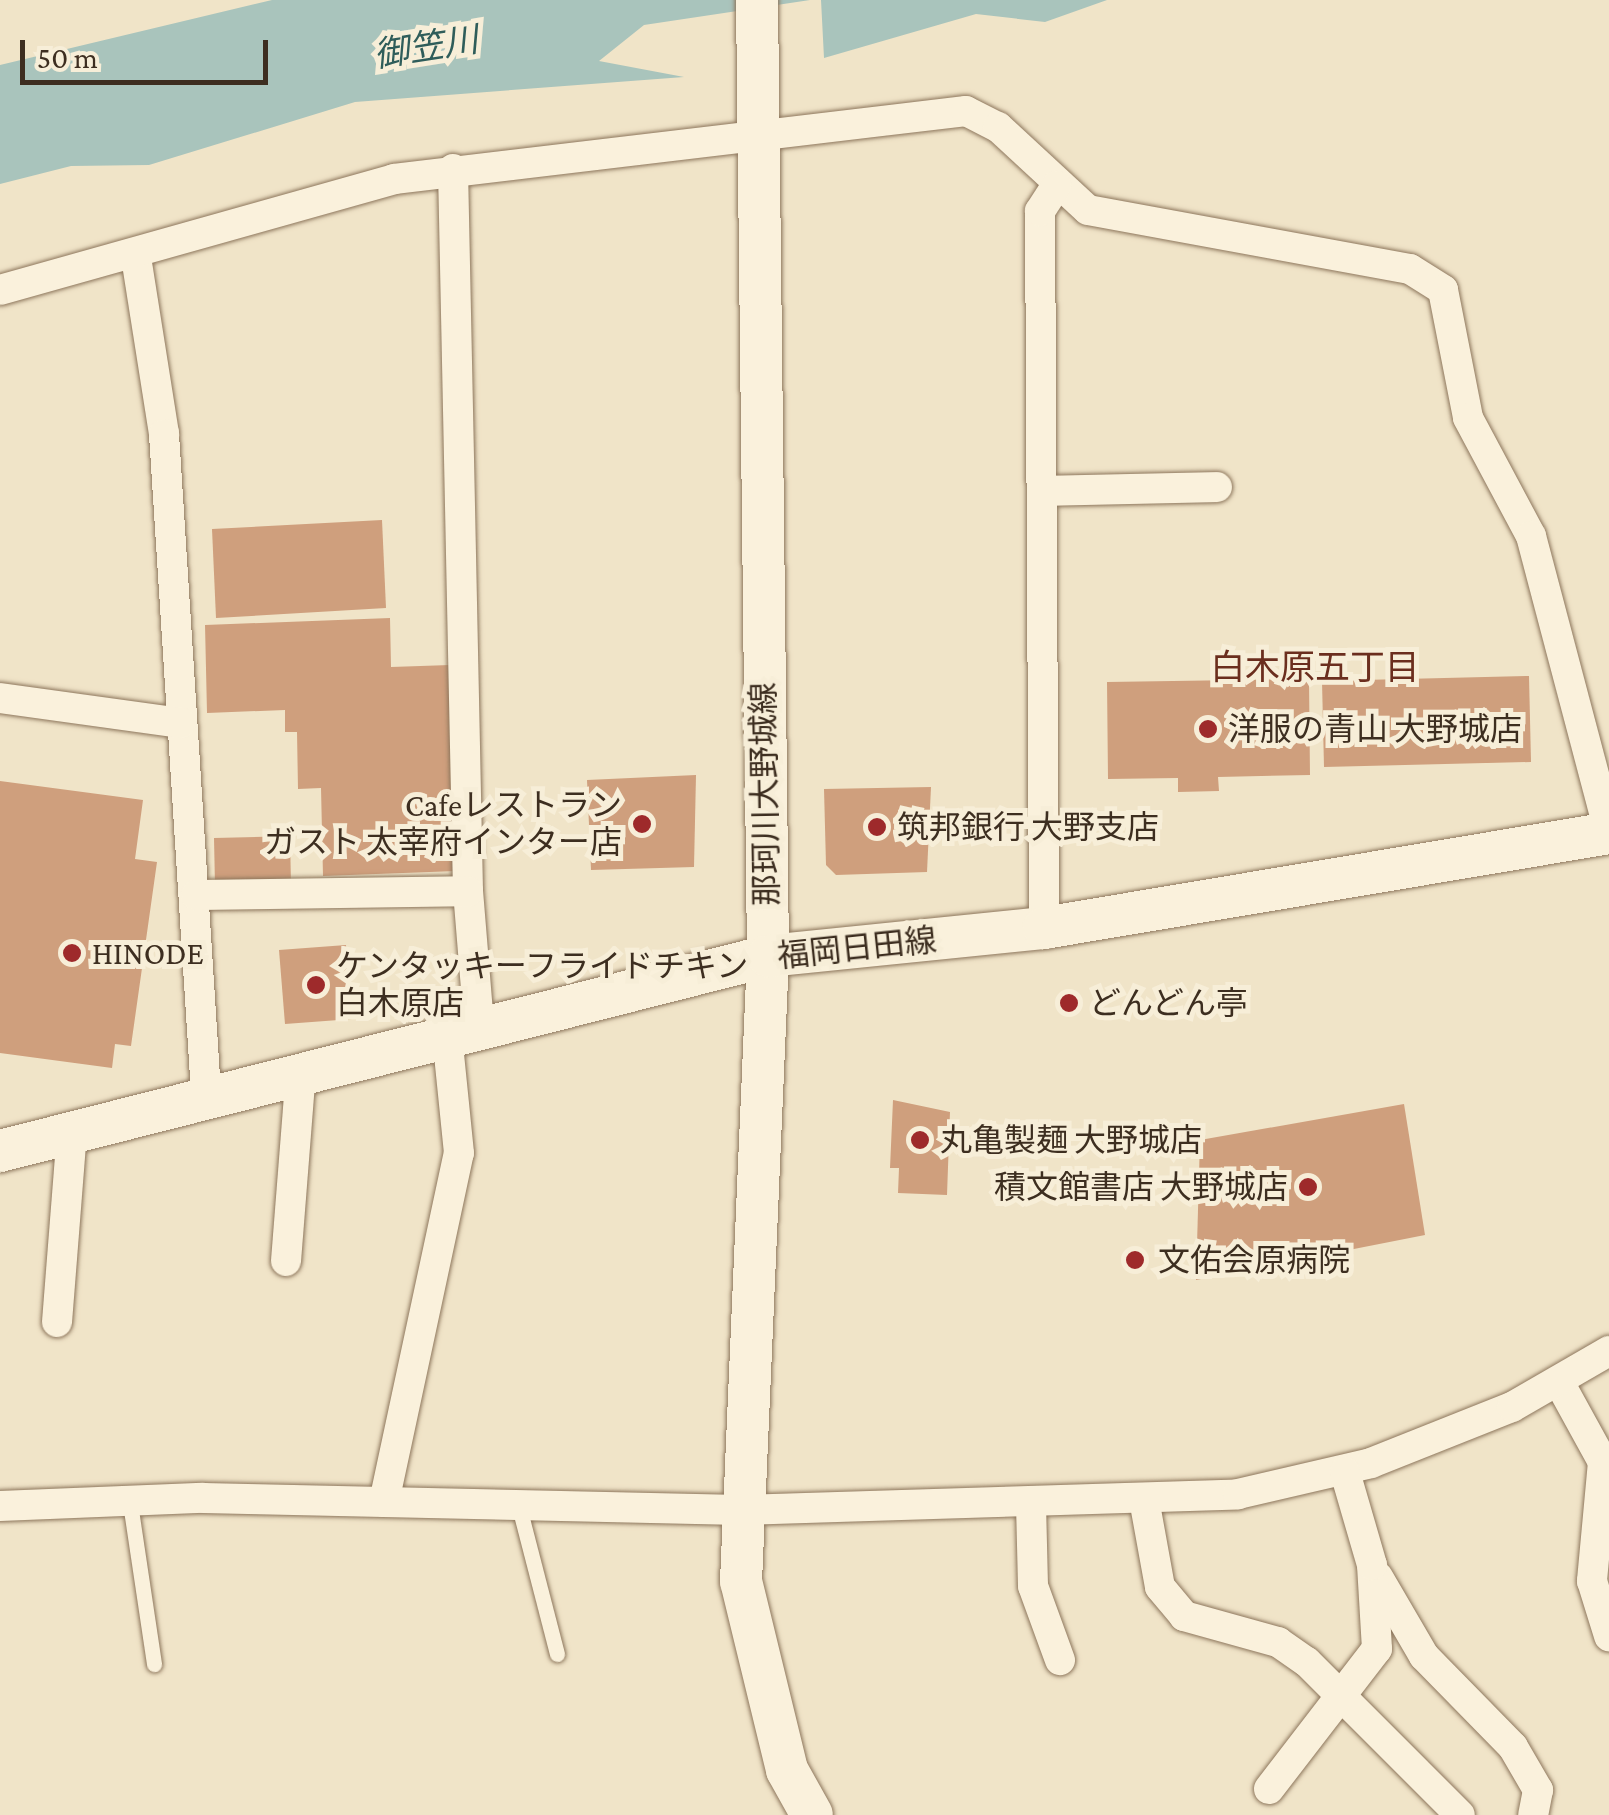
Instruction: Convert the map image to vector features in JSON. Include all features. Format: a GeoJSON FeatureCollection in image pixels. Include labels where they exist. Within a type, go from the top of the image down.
{"type":"FeatureCollection","features":[{"type":"Feature","properties":{"kind":"main road","name":"那珂川大野城線"},"geometry":{"type":"LineString","coordinates":[[758,0],[753,126],[768,956],[740,1581],[760,1680],[812,1815]]}},
{"type":"Feature","properties":{"kind":"main road","name":"福岡日田線"},"geometry":{"type":"LineString","coordinates":[[0,1151],[206,1093],[768,956],[1044,928],[1609,832]]}},
{"type":"Feature","properties":{"kind":"street"},"geometry":{"type":"LineString","coordinates":[[0,290],[136,256],[320,197],[453,169],[753,126],[966,112],[998,127],[1056,186],[1088,210],[1410,269],[1442,290],[1468,418],[1531,536],[1609,832]]}},
{"type":"Feature","properties":{"kind":"street"},"geometry":{"type":"LineString","coordinates":[[384,1502],[458,1153],[468,890],[453,169]]}},
{"type":"Feature","properties":{"kind":"street"},"geometry":{"type":"LineString","coordinates":[[1044,928],[1040,212],[1056,186]]}},
{"type":"Feature","properties":{"kind":"street"},"geometry":{"type":"LineString","coordinates":[[136,256],[164,434],[206,1093]]}},
{"type":"Feature","properties":{"kind":"street"},"geometry":{"type":"LineString","coordinates":[[1042,491],[1216,487]]}},
{"type":"Feature","properties":{"kind":"street"},"geometry":{"type":"LineString","coordinates":[[0,698],[181,723]]}},
{"type":"Feature","properties":{"kind":"street"},"geometry":{"type":"LineString","coordinates":[[196,895],[468,890]]}},
{"type":"Feature","properties":{"kind":"street"},"geometry":{"type":"LineString","coordinates":[[286,1261],[301,1070]]}},
{"type":"Feature","properties":{"kind":"street"},"geometry":{"type":"LineString","coordinates":[[57,1322],[72,1132]]}},
{"type":"Feature","properties":{"kind":"street"},"geometry":{"type":"LineString","coordinates":[[0,1506],[384,1502],[741,1510],[1032,1504],[1238,1494],[1345,1472],[1559,1382],[1609,1351]]}},
{"type":"Feature","properties":{"kind":"street"},"geometry":{"type":"LineString","coordinates":[[1559,1382],[1603,1462],[1592,1581],[1609,1636]]}},
{"type":"Feature","properties":{"kind":"street"},"geometry":{"type":"LineString","coordinates":[[1269,1789],[1346,1700],[1377,1650],[1372,1565],[1345,1472]]}},
{"type":"Feature","properties":{"kind":"street"},"geometry":{"type":"LineString","coordinates":[[1144,1499],[1160,1588],[1184,1616],[1278,1642],[1346,1700],[1460,1815]]}},
{"type":"Feature","properties":{"kind":"street"},"geometry":{"type":"LineString","coordinates":[[1032,1504],[1033,1586],[1060,1660]]}},
{"type":"Feature","properties":{"kind":"street"},"geometry":{"type":"LineString","coordinates":[[1372,1565],[1424,1656],[1513,1747],[1538,1790],[1533,1815]]}},
{"type":"Feature","properties":{"kind":"lane"},"geometry":{"type":"LineString","coordinates":[[130,1503],[154,1664]]}},
{"type":"Feature","properties":{"kind":"lane"},"geometry":{"type":"LineString","coordinates":[[518,1503],[557,1654]]}},
{"type":"Feature","properties":{"kind":"water","name":"御笠川"},"geometry":{"type":"Polygon","coordinates":[[[272,0],[810,0],[644,25],[599,61],[684,77],[355,102],[149,165],[71,166],[0,184],[0,65],[272,0]]]}},
{"type":"Feature","properties":{"kind":"water"},"geometry":{"type":"Polygon","coordinates":[[[821,0],[1107,0],[1045,22],[976,14],[824,58],[821,0]]]}},
{"type":"Feature","properties":{"kind":"building"},"geometry":{"type":"Polygon","coordinates":[[[382,520],[386,608],[216,618],[212,529],[382,520]]]}},
{"type":"Feature","properties":{"kind":"building"},"geometry":{"type":"Polygon","coordinates":[[[390,618],[391,667],[450,665],[456,871],[323,876],[321,788],[298,789],[297,732],[285,732],[285,710],[207,713],[205,625],[390,618]]]}},
{"type":"Feature","properties":{"kind":"building"},"geometry":{"type":"Polygon","coordinates":[[[1529,676],[1531,762],[1324,767],[1322,681],[1529,676]]]}},
{"type":"Feature","properties":{"kind":"building","name":"洋服の青山 大野城店"},"geometry":{"type":"Polygon","coordinates":[[[1309,679],[1310,775],[1218,777],[1219,791],[1178,792],[1178,778],[1108,779],[1107,682],[1309,679]]]}},
{"type":"Feature","properties":{"kind":"building","name":"Cafeレストラン ガスト 太宰府インター店"},"geometry":{"type":"Polygon","coordinates":[[[696,775],[694,867],[591,870],[587,780],[696,775]]]}},
{"type":"Feature","properties":{"kind":"building","name":"HINODE"},"geometry":{"type":"Polygon","coordinates":[[[0,781],[143,800],[135,859],[157,862],[131,1046],[115,1044],[112,1068],[0,1053],[0,781]]]}},
{"type":"Feature","properties":{"kind":"building","name":"筑邦銀行 大野支店"},"geometry":{"type":"Polygon","coordinates":[[[931,787],[927,872],[836,875],[826,865],[824,789],[931,787]]]}},
{"type":"Feature","properties":{"kind":"building"},"geometry":{"type":"Polygon","coordinates":[[[290,836],[291,885],[215,886],[214,838],[290,836]]]}},
{"type":"Feature","properties":{"kind":"building","name":"ケンタッキーフライドチキン 白木原店"},"geometry":{"type":"Polygon","coordinates":[[[346,945],[352,1019],[285,1024],[279,950],[346,945]]]}},
{"type":"Feature","properties":{"kind":"building","name":"丸亀製麺 大野城店"},"geometry":{"type":"Polygon","coordinates":[[[893,1100],[950,1112],[947,1195],[898,1193],[899,1168],[890,1168],[893,1100]]]}},
{"type":"Feature","properties":{"kind":"building","name":"積文館書店 大野城店"},"geometry":{"type":"Polygon","coordinates":[[[1404,1104],[1425,1235],[1196,1280],[1200,1140],[1404,1104]]]}},
{"type":"Feature","properties":{"kind":"place","name":"洋服の青山 大野城店"},"geometry":{"type":"Point","coordinates":[1208,729]}},
{"type":"Feature","properties":{"kind":"place","name":"Cafeレストラン ガスト 太宰府インター店"},"geometry":{"type":"Point","coordinates":[642,824]}},
{"type":"Feature","properties":{"kind":"place","name":"筑邦銀行 大野支店"},"geometry":{"type":"Point","coordinates":[877,827]}},
{"type":"Feature","properties":{"kind":"place","name":"HINODE"},"geometry":{"type":"Point","coordinates":[72,953]}},
{"type":"Feature","properties":{"kind":"place","name":"ケンタッキーフライドチキン 白木原店"},"geometry":{"type":"Point","coordinates":[316,985]}},
{"type":"Feature","properties":{"kind":"place","name":"どんどん亭"},"geometry":{"type":"Point","coordinates":[1069,1003]}},
{"type":"Feature","properties":{"kind":"place","name":"丸亀製麺 大野城店"},"geometry":{"type":"Point","coordinates":[920,1140]}},
{"type":"Feature","properties":{"kind":"place","name":"積文館書店 大野城店"},"geometry":{"type":"Point","coordinates":[1308,1187]}},
{"type":"Feature","properties":{"kind":"place","name":"文佑会原病院"},"geometry":{"type":"Point","coordinates":[1135,1260]}},
{"type":"Feature","properties":{"kind":"district","name":"白木原五丁目"},"geometry":{"type":"Point","coordinates":[1315,668]}}]}
